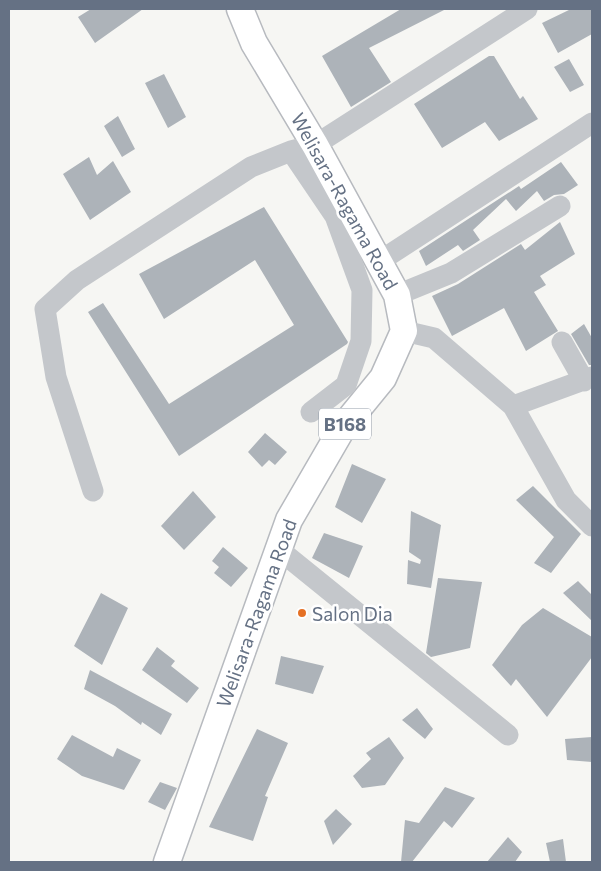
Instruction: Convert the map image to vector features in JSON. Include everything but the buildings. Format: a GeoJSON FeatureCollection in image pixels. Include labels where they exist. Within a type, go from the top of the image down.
{"type":"FeatureCollection","features":[{"type":"Feature","properties":{"kind":"main road","name":"Welisara-Ragama Road"},"geometry":{"type":"LineString","coordinates":[[167,862],[288,520],[343,426],[383,378],[404,331],[397,295],[380,261],[303,148],[240,9]]}},
{"type":"Feature","properties":{"kind":"street"},"geometry":{"type":"LineString","coordinates":[[93,491],[56,377],[46,309],[77,280],[251,167],[303,148],[527,9]]}},
{"type":"Feature","properties":{"kind":"street"},"geometry":{"type":"LineString","coordinates":[[380,261],[592,123]]}},
{"type":"Feature","properties":{"kind":"street"},"geometry":{"type":"LineString","coordinates":[[303,148],[336,216],[362,290],[361,341],[346,385],[311,412]]}},
{"type":"Feature","properties":{"kind":"street"},"geometry":{"type":"LineString","coordinates":[[397,295],[451,273],[560,206]]}},
{"type":"Feature","properties":{"kind":"street"},"geometry":{"type":"LineString","coordinates":[[404,331],[434,338],[513,406],[566,500],[592,526]]}},
{"type":"Feature","properties":{"kind":"street"},"geometry":{"type":"LineString","coordinates":[[513,406],[588,379],[562,342]]}},
{"type":"Feature","properties":{"kind":"street"},"geometry":{"type":"LineString","coordinates":[[277,548],[508,735]]}},
{"type":"Feature","properties":{"kind":"place","name":"Salon Dia"},"geometry":{"type":"Point","coordinates":[302,613]}}]}
